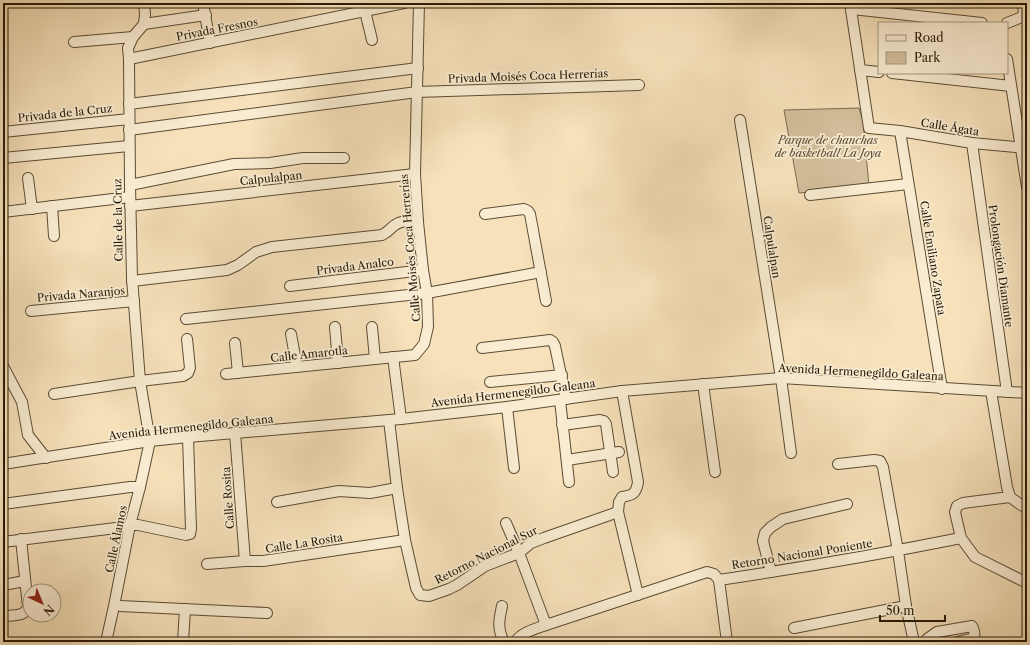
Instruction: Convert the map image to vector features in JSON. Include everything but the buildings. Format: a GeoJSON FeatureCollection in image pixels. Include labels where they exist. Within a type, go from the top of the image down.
{"type":"FeatureCollection","features":[{"type":"Feature","properties":{"kind":"street"},"geometry":{"type":"LineString","coordinates":[[144,3],[144,24],[206,15]]}},
{"type":"Feature","properties":{"kind":"street"},"geometry":{"type":"LineString","coordinates":[[204,3],[210,43]]}},
{"type":"Feature","properties":{"kind":"street","name":"Privada Fresnos"},"geometry":{"type":"LineString","coordinates":[[129,59],[404,3]]}},
{"type":"Feature","properties":{"kind":"street","name":"Calle Moisés Coca Herrerías"},"geometry":{"type":"LineString","coordinates":[[393,357],[415,355],[424,344],[428,327],[427,293],[418,222],[415,174],[419,3]]}},
{"type":"Feature","properties":{"kind":"street"},"geometry":{"type":"LineString","coordinates":[[1008,23],[1026,16],[1023,3]]}},
{"type":"Feature","properties":{"kind":"street"},"geometry":{"type":"LineString","coordinates":[[878,72],[860,70],[851,6],[974,22]]}},
{"type":"Feature","properties":{"kind":"street"},"geometry":{"type":"LineString","coordinates":[[365,11],[372,40]]}},
{"type":"Feature","properties":{"kind":"street","name":"Calle de la Cruz"},"geometry":{"type":"LineString","coordinates":[[144,24],[133,37],[128,48],[129,146],[132,282],[140,381],[150,441]]}},
{"type":"Feature","properties":{"kind":"street"},"geometry":{"type":"LineString","coordinates":[[74,42],[133,37]]}},
{"type":"Feature","properties":{"kind":"street"},"geometry":{"type":"LineString","coordinates":[[1008,66],[1024,148],[1027,187]]}},
{"type":"Feature","properties":{"kind":"street"},"geometry":{"type":"LineString","coordinates":[[129,104],[418,68]]}},
{"type":"Feature","properties":{"kind":"street","name":"Calle Ágata"},"geometry":{"type":"LineString","coordinates":[[860,70],[869,128],[900,131],[972,143],[1024,148]]}},
{"type":"Feature","properties":{"kind":"street"},"geometry":{"type":"LineString","coordinates":[[901,74],[1011,86]]}},
{"type":"Feature","properties":{"kind":"street","name":"Privada Moisés Coca Herrerías"},"geometry":{"type":"LineString","coordinates":[[129,130],[417,92],[639,85]]}},
{"type":"Feature","properties":{"kind":"street","name":"Privada de la Cruz"},"geometry":{"type":"LineString","coordinates":[[3,132],[129,119]]}},
{"type":"Feature","properties":{"kind":"street","name":"Calpulalpan"},"geometry":{"type":"LineString","coordinates":[[740,120],[781,378],[791,453]]}},
{"type":"Feature","properties":{"kind":"street","name":"Calle Emiliano Zapata"},"geometry":{"type":"LineString","coordinates":[[900,131],[942,388]]}},
{"type":"Feature","properties":{"kind":"street","name":"Prolongación Diamante"},"geometry":{"type":"LineString","coordinates":[[972,143],[1007,392]]}},
{"type":"Feature","properties":{"kind":"street"},"geometry":{"type":"LineString","coordinates":[[3,158],[129,146]]}},
{"type":"Feature","properties":{"kind":"street"},"geometry":{"type":"LineString","coordinates":[[130,184],[234,164],[270,163],[302,158],[344,158]]}},
{"type":"Feature","properties":{"kind":"street","name":"Calpulalpan"},"geometry":{"type":"LineString","coordinates":[[3,212],[52,206],[130,202],[415,174]]}},
{"type":"Feature","properties":{"kind":"street"},"geometry":{"type":"LineString","coordinates":[[28,178],[32,209]]}},
{"type":"Feature","properties":{"kind":"street"},"geometry":{"type":"LineString","coordinates":[[810,194],[908,184]]}},
{"type":"Feature","properties":{"kind":"street"},"geometry":{"type":"LineString","coordinates":[[52,206],[54,236]]}},
{"type":"Feature","properties":{"kind":"street"},"geometry":{"type":"LineString","coordinates":[[486,214],[524,209],[528,211],[530,214],[546,301]]}},
{"type":"Feature","properties":{"kind":"street"},"geometry":{"type":"LineString","coordinates":[[132,282],[227,270],[238,265],[256,252],[272,247],[382,234],[388,232],[394,225],[402,221],[418,222]]}},
{"type":"Feature","properties":{"kind":"street","name":"Privada Analco"},"geometry":{"type":"LineString","coordinates":[[290,286],[423,270]]}},
{"type":"Feature","properties":{"kind":"street"},"geometry":{"type":"LineString","coordinates":[[186,319],[427,293],[541,272]]}},
{"type":"Feature","properties":{"kind":"street","name":"Privada Naranjos"},"geometry":{"type":"LineString","coordinates":[[31,310],[134,301]]}},
{"type":"Feature","properties":{"kind":"street"},"geometry":{"type":"LineString","coordinates":[[335,327],[338,363]]}},
{"type":"Feature","properties":{"kind":"street"},"geometry":{"type":"LineString","coordinates":[[372,327],[375,360]]}},
{"type":"Feature","properties":{"kind":"street"},"geometry":{"type":"LineString","coordinates":[[291,334],[297,367]]}},
{"type":"Feature","properties":{"kind":"street"},"geometry":{"type":"LineString","coordinates":[[54,394],[183,376],[188,373],[190,368],[187,339]]}},
{"type":"Feature","properties":{"kind":"street"},"geometry":{"type":"LineString","coordinates":[[482,348],[550,340],[556,346],[562,375],[562,425],[569,482]]}},
{"type":"Feature","properties":{"kind":"street"},"geometry":{"type":"LineString","coordinates":[[235,343],[238,373]]}},
{"type":"Feature","properties":{"kind":"street"},"geometry":{"type":"LineString","coordinates":[[393,357],[401,419]]}},
{"type":"Feature","properties":{"kind":"street","name":"Calle Amarotla"},"geometry":{"type":"LineString","coordinates":[[226,374],[393,357]]}},
{"type":"Feature","properties":{"kind":"street"},"geometry":{"type":"LineString","coordinates":[[3,366],[22,402],[28,435],[46,458]]}},
{"type":"Feature","properties":{"kind":"street"},"geometry":{"type":"LineString","coordinates":[[490,382],[562,375]]}},
{"type":"Feature","properties":{"kind":"street","name":"Avenida Hermenegildo Galeana"},"geometry":{"type":"LineString","coordinates":[[3,464],[150,441],[401,419],[507,407],[622,391],[781,378],[1027,393]]}},
{"type":"Feature","properties":{"kind":"street"},"geometry":{"type":"LineString","coordinates":[[703,384],[716,472]]}},
{"type":"Feature","properties":{"kind":"street"},"geometry":{"type":"LineString","coordinates":[[622,391],[638,482],[637,490],[632,495],[622,497],[619,502],[618,512],[638,595]]}},
{"type":"Feature","properties":{"kind":"street"},"geometry":{"type":"LineString","coordinates":[[991,391],[1006,487],[1010,497],[1027,508]]}},
{"type":"Feature","properties":{"kind":"street"},"geometry":{"type":"LineString","coordinates":[[507,407],[514,468]]}},
{"type":"Feature","properties":{"kind":"street","name":"Retorno Nacional Sur"},"geometry":{"type":"LineString","coordinates":[[389,420],[405,540],[416,588],[420,595],[429,596],[449,590],[485,566],[520,553],[531,543],[618,512]]}},
{"type":"Feature","properties":{"kind":"street"},"geometry":{"type":"LineString","coordinates":[[562,425],[600,420],[604,421],[615,452],[613,472]]}},
{"type":"Feature","properties":{"kind":"street","name":"Calle Rosita"},"geometry":{"type":"LineString","coordinates":[[235,433],[245,561]]}},
{"type":"Feature","properties":{"kind":"street"},"geometry":{"type":"LineString","coordinates":[[3,542],[138,525],[186,535],[190,534],[188,437]]}},
{"type":"Feature","properties":{"kind":"street","name":"Calle Álamos"},"geometry":{"type":"LineString","coordinates":[[106,642],[114,606],[127,526],[140,487],[150,441]]}},
{"type":"Feature","properties":{"kind":"street"},"geometry":{"type":"LineString","coordinates":[[567,460],[615,452]]}},
{"type":"Feature","properties":{"kind":"street"},"geometry":{"type":"LineString","coordinates":[[838,464],[874,460],[880,461],[883,467],[906,606],[914,642]]}},
{"type":"Feature","properties":{"kind":"street"},"geometry":{"type":"LineString","coordinates":[[3,504],[130,487],[140,487]]}},
{"type":"Feature","properties":{"kind":"street"},"geometry":{"type":"LineString","coordinates":[[277,502],[339,491],[370,493],[397,488]]}},
{"type":"Feature","properties":{"kind":"street"},"geometry":{"type":"LineString","coordinates":[[1010,497],[962,503],[957,506],[955,512],[961,538],[974,557],[1027,583]]}},
{"type":"Feature","properties":{"kind":"street"},"geometry":{"type":"LineString","coordinates":[[771,572],[763,541],[765,533],[771,527],[783,519],[847,504]]}},
{"type":"Feature","properties":{"kind":"street"},"geometry":{"type":"LineString","coordinates":[[506,523],[520,553],[546,625]]}},
{"type":"Feature","properties":{"kind":"street","name":"Retorno Nacional Poniente"},"geometry":{"type":"LineString","coordinates":[[515,642],[525,633],[546,625],[706,572],[714,574],[719,580],[898,551],[961,538]]}},
{"type":"Feature","properties":{"kind":"street"},"geometry":{"type":"LineString","coordinates":[[3,616],[27,612],[28,607],[21,539]]}},
{"type":"Feature","properties":{"kind":"street","name":"Calle La Rosita"},"geometry":{"type":"LineString","coordinates":[[207,564],[263,561],[405,540]]}},
{"type":"Feature","properties":{"kind":"street"},"geometry":{"type":"LineString","coordinates":[[719,580],[727,642]]}},
{"type":"Feature","properties":{"kind":"street"},"geometry":{"type":"LineString","coordinates":[[3,585],[25,581]]}},
{"type":"Feature","properties":{"kind":"street"},"geometry":{"type":"LineString","coordinates":[[120,606],[267,613]]}},
{"type":"Feature","properties":{"kind":"street"},"geometry":{"type":"LineString","coordinates":[[502,606],[499,621],[500,633],[504,642]]}},
{"type":"Feature","properties":{"kind":"street"},"geometry":{"type":"LineString","coordinates":[[794,628],[906,606]]}},
{"type":"Feature","properties":{"kind":"street"},"geometry":{"type":"LineString","coordinates":[[183,642],[185,609]]}},
{"type":"Feature","properties":{"kind":"street"},"geometry":{"type":"LineString","coordinates":[[928,642],[927,639],[937,632],[972,626],[974,628],[974,638],[957,642]]}},
{"type":"Feature","properties":{"kind":"green space","name":"Parque de chanchas de basketball La Joya"},"geometry":{"type":"Polygon","coordinates":[[[859,108],[863,121],[869,186],[799,193],[784,110],[859,108]]]}}]}
